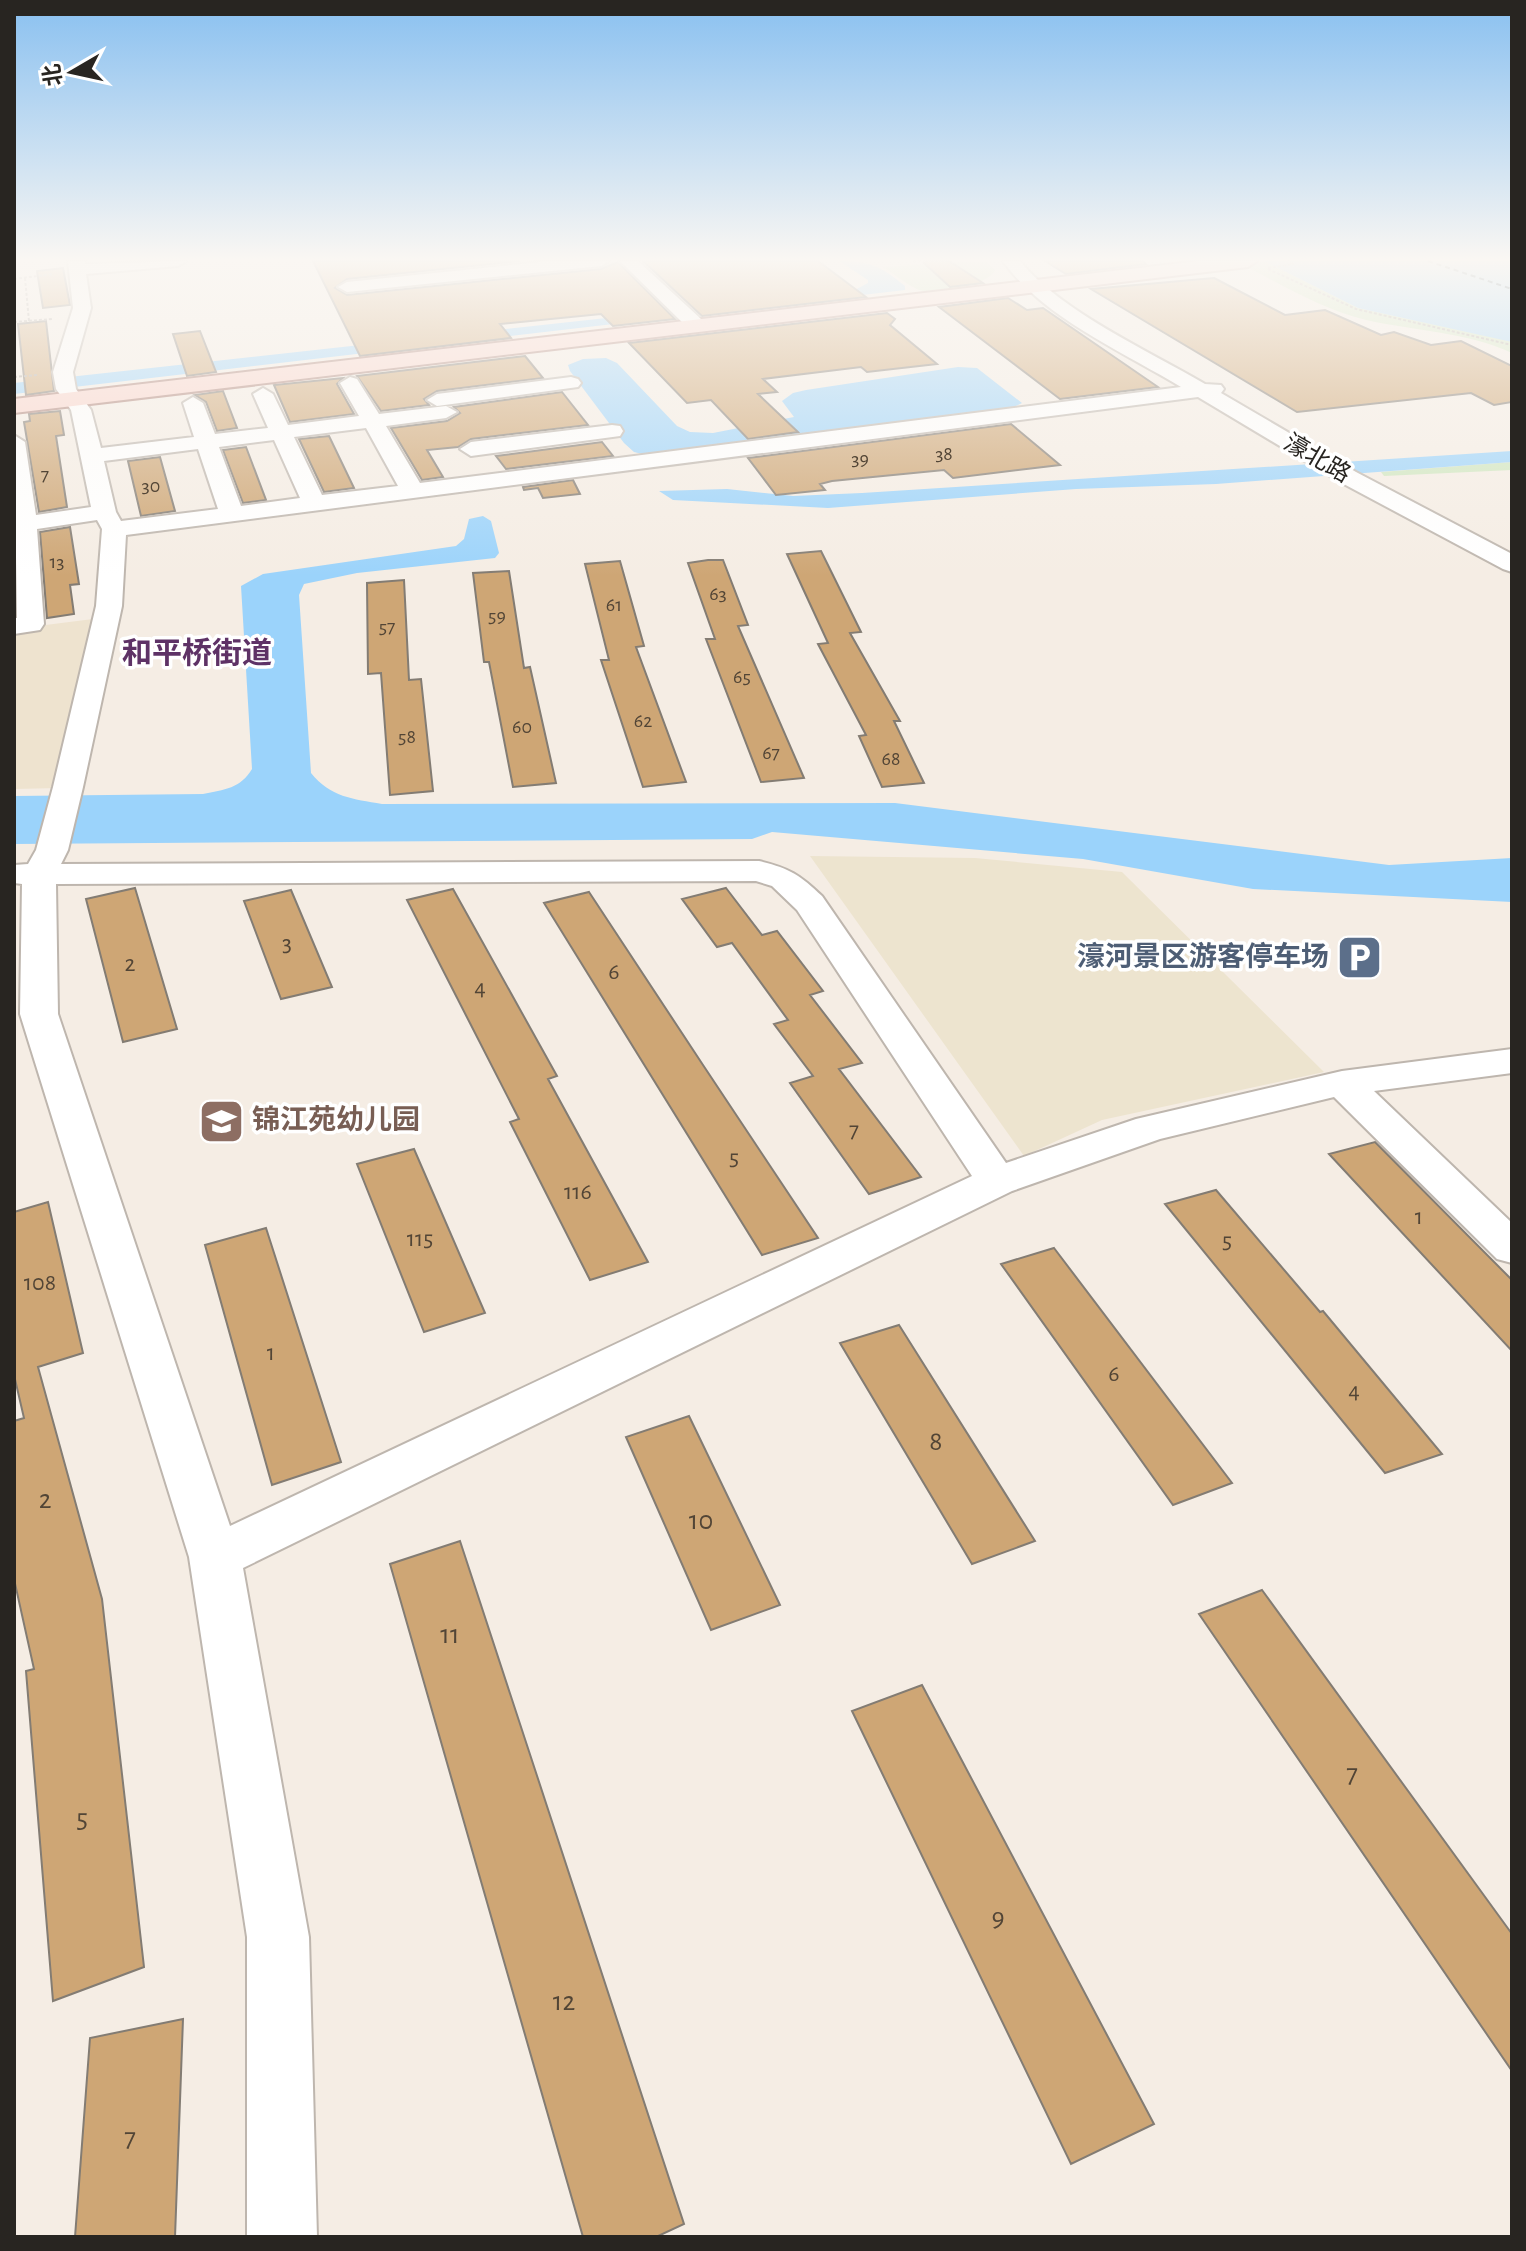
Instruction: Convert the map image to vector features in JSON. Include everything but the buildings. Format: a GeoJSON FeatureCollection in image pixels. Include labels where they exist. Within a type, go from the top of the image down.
{"type":"FeatureCollection","features":[{"type":"Feature","properties":{"kind":"main road"},"geometry":{"type":"LineString","coordinates":[[14,399],[67,389],[262,366]]}},
{"type":"Feature","properties":{"kind":"main road"},"geometry":{"type":"LineString","coordinates":[[14,406],[67,389],[283,366]]}},
{"type":"Feature","properties":{"kind":"street"},"geometry":{"type":"LineString","coordinates":[[71,366],[67,389],[81,410],[109,520],[109,606],[68,787],[35,866],[39,1014],[215,1557],[278,1937],[282,2237]]}},
{"type":"Feature","properties":{"kind":"street"},"geometry":{"type":"LineString","coordinates":[[496,366],[584,468]]}},
{"type":"Feature","properties":{"kind":"street","name":"濠北路"},"geometry":{"type":"LineString","coordinates":[[1169,366],[1512,564]]}},
{"type":"Feature","properties":{"kind":"street"},"geometry":{"type":"LineString","coordinates":[[350,383],[412,490]]}},
{"type":"Feature","properties":{"kind":"street"},"geometry":{"type":"LineString","coordinates":[[450,418],[517,390],[571,383]]}},
{"type":"Feature","properties":{"kind":"street"},"geometry":{"type":"LineString","coordinates":[[19,524],[231,512],[314,503],[1208,390]]}},
{"type":"Feature","properties":{"kind":"street"},"geometry":{"type":"LineString","coordinates":[[263,394],[314,503]]}},
{"type":"Feature","properties":{"kind":"street"},"geometry":{"type":"LineString","coordinates":[[193,403],[231,512]]}},
{"type":"Feature","properties":{"kind":"street"},"geometry":{"type":"LineString","coordinates":[[93,456],[372,421],[450,418],[558,438],[612,431]]}},
{"type":"Feature","properties":{"kind":"street"},"geometry":{"type":"LineString","coordinates":[[450,418],[494,480]]}},
{"type":"Feature","properties":{"kind":"street"},"geometry":{"type":"LineString","coordinates":[[14,442],[19,524],[31,624],[14,626]]}},
{"type":"Feature","properties":{"kind":"street","name":"濠北路"},"geometry":{"type":"LineString","coordinates":[[1342,468],[1512,552]]}},
{"type":"Feature","properties":{"kind":"street"},"geometry":{"type":"LineString","coordinates":[[35,866],[759,871],[784,879],[810,903],[997,1181]]}},
{"type":"Feature","properties":{"kind":"street"},"geometry":{"type":"LineString","coordinates":[[215,1557],[997,1181],[1150,1128],[1342,1083],[1512,1061]]}},
{"type":"Feature","properties":{"kind":"street"},"geometry":{"type":"LineString","coordinates":[[1342,1083],[1512,1248]]}},
{"type":"Feature","properties":{"kind":"shaded area"},"geometry":{"type":"Polygon","coordinates":[[[93,619],[59,788],[14,789],[14,629],[93,619]]]}},
{"type":"Feature","properties":{"kind":"shaded area"},"geometry":{"type":"Polygon","coordinates":[[[810,856],[975,858],[1122,872],[1324,1072],[1102,1120],[1024,1156],[810,856]]]}},
{"type":"Feature","properties":{"kind":"green space"},"geometry":{"type":"Polygon","coordinates":[[[1512,462],[1512,470],[1384,476],[1381,472],[1512,462]]]}},
{"type":"Feature","properties":{"kind":"water"},"geometry":{"type":"Polygon","coordinates":[[[169,366],[253,366],[14,394],[14,383],[169,366]]]}},
{"type":"Feature","properties":{"kind":"water"},"geometry":{"type":"Polygon","coordinates":[[[568,366],[620,366],[677,426],[690,432],[713,433],[794,417],[782,401],[793,393],[958,367],[977,368],[1022,403],[1010,409],[642,454],[634,452],[624,443],[568,366]]]}},
{"type":"Feature","properties":{"kind":"water"},"geometry":{"type":"Polygon","coordinates":[[[1512,451],[1512,462],[828,508],[673,500],[659,491],[727,489],[793,496],[862,493],[1512,451]]]}},
{"type":"Feature","properties":{"kind":"water"},"geometry":{"type":"Polygon","coordinates":[[[483,516],[491,521],[499,553],[495,558],[357,573],[304,584],[299,595],[311,773],[334,792],[382,804],[895,803],[1389,865],[1512,858],[1512,902],[1253,889],[1083,859],[772,832],[752,839],[14,844],[14,796],[203,794],[231,787],[248,775],[252,769],[241,586],[263,574],[456,546],[464,539],[469,519],[483,516]]]}},
{"type":"Feature","properties":{"kind":"place","name":"濠河景区游客停车场"},"geometry":{"type":"Point","coordinates":[1360,958]}},
{"type":"Feature","properties":{"kind":"place","name":"锦江苑幼儿园"},"geometry":{"type":"Point","coordinates":[221,1121]}},
{"type":"Feature","properties":{"kind":"district","name":"和平桥街道"},"geometry":{"type":"Point","coordinates":[197,654]}}]}
